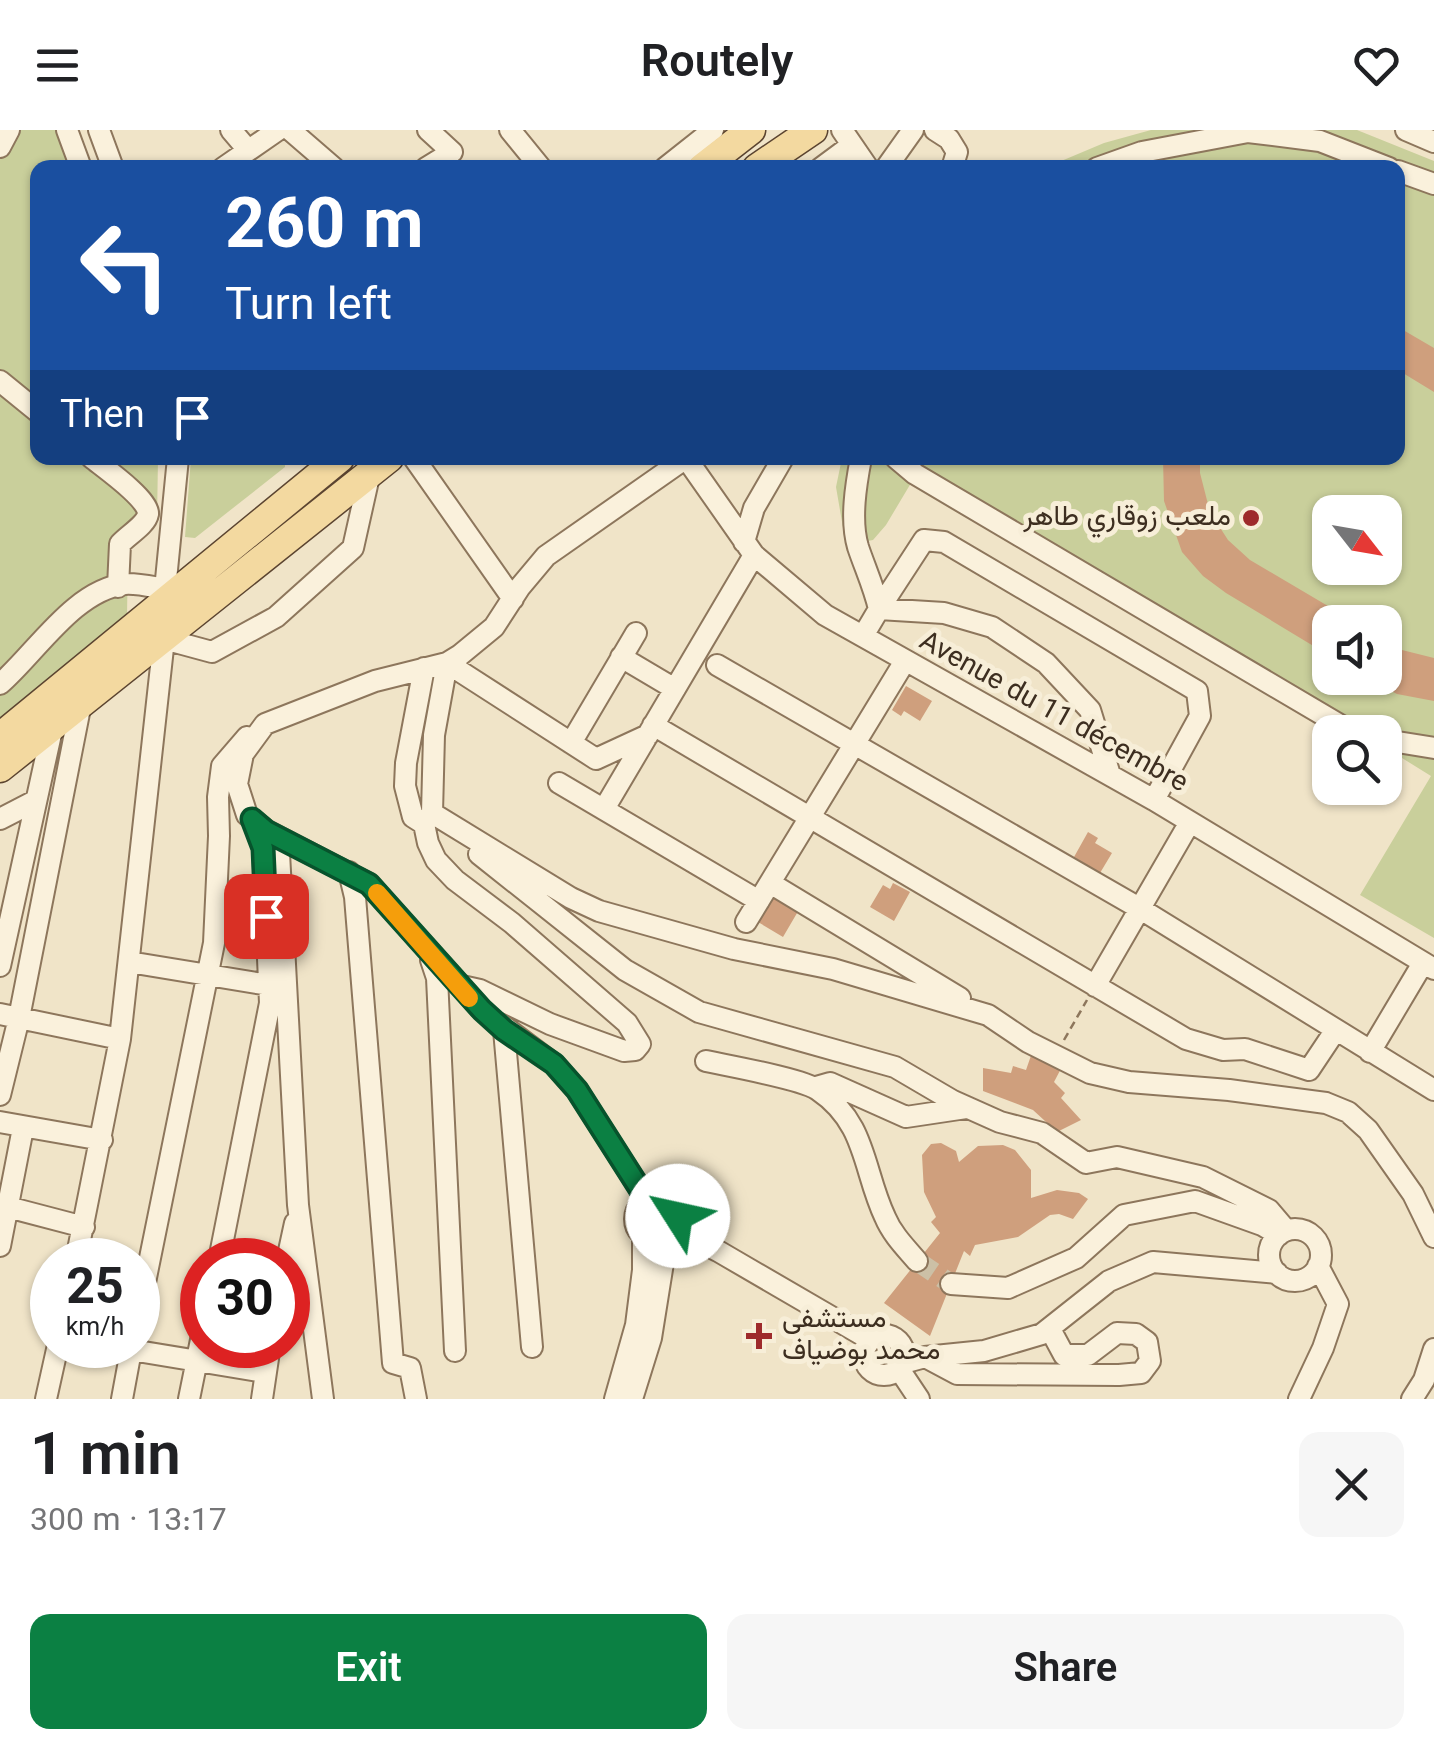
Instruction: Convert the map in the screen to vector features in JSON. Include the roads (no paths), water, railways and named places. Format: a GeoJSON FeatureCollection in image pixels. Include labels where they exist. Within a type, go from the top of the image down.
{"type":"FeatureCollection","features":[{"type":"Feature","properties":{"kind":"main road"},"geometry":{"type":"LineString","coordinates":[[712,160],[751,130]]}},
{"type":"Feature","properties":{"kind":"main road"},"geometry":{"type":"LineString","coordinates":[[769,160],[812,130]]}},
{"type":"Feature","properties":{"kind":"main road"},"geometry":{"type":"LineString","coordinates":[[0,737],[164,595],[331,465]]}},
{"type":"Feature","properties":{"kind":"main road"},"geometry":{"type":"LineString","coordinates":[[0,768],[380,465]]}},
{"type":"Feature","properties":{"kind":"street"},"geometry":{"type":"LineString","coordinates":[[0,146],[9,130]]}},
{"type":"Feature","properties":{"kind":"street"},"geometry":{"type":"LineString","coordinates":[[66,130],[78,160]]}},
{"type":"Feature","properties":{"kind":"street"},"geometry":{"type":"LineString","coordinates":[[99,130],[110,160]]}},
{"type":"Feature","properties":{"kind":"street"},"geometry":{"type":"LineString","coordinates":[[231,130],[248,150]]}},
{"type":"Feature","properties":{"kind":"street"},"geometry":{"type":"LineString","coordinates":[[234,160],[278,130]]}},
{"type":"Feature","properties":{"kind":"street"},"geometry":{"type":"LineString","coordinates":[[290,130],[325,160]]}},
{"type":"Feature","properties":{"kind":"street"},"geometry":{"type":"LineString","coordinates":[[428,130],[452,152],[439,160]]}},
{"type":"Feature","properties":{"kind":"street"},"geometry":{"type":"LineString","coordinates":[[510,130],[534,160]]}},
{"type":"Feature","properties":{"kind":"street"},"geometry":{"type":"LineString","coordinates":[[675,160],[713,130]]}},
{"type":"Feature","properties":{"kind":"street"},"geometry":{"type":"LineString","coordinates":[[892,160],[913,130]]}},
{"type":"Feature","properties":{"kind":"street"},"geometry":{"type":"LineString","coordinates":[[935,130],[948,139],[956,152],[954,160]]}},
{"type":"Feature","properties":{"kind":"street"},"geometry":{"type":"LineString","coordinates":[[1406,130],[1434,142]]}},
{"type":"Feature","properties":{"kind":"street"},"geometry":{"type":"LineString","coordinates":[[1120,160],[1142,152],[1248,132],[1320,142],[1353,160]]}},
{"type":"Feature","properties":{"kind":"street"},"geometry":{"type":"LineString","coordinates":[[827,160],[847,137],[863,160]]}},
{"type":"Feature","properties":{"kind":"street"},"geometry":{"type":"LineString","coordinates":[[1405,174],[1434,184]]}},
{"type":"Feature","properties":{"kind":"street"},"geometry":{"type":"LineString","coordinates":[[0,381],[30,405]]}},
{"type":"Feature","properties":{"kind":"street"},"geometry":{"type":"LineString","coordinates":[[100,465],[148,509],[146,519],[120,544],[118,586]]}},
{"type":"Feature","properties":{"kind":"street"},"geometry":{"type":"LineString","coordinates":[[0,684],[70,612],[96,595],[126,584],[164,595],[177,465]]}},
{"type":"Feature","properties":{"kind":"street"},"geometry":{"type":"LineString","coordinates":[[82,1238],[120,1039],[164,638],[212,652],[276,617],[353,548],[380,465]]}},
{"type":"Feature","properties":{"kind":"street"},"geometry":{"type":"LineString","coordinates":[[419,465],[513,599]]}},
{"type":"Feature","properties":{"kind":"street"},"geometry":{"type":"LineString","coordinates":[[154,1238],[214,943],[222,766],[240,742],[265,724],[374,681],[446,663],[494,628],[546,556],[676,465]]}},
{"type":"Feature","properties":{"kind":"street","name":"Avenue du 11 décembre"},"geometry":{"type":"LineString","coordinates":[[691,465],[749,548],[825,614],[1154,800],[1429,966]]}},
{"type":"Feature","properties":{"kind":"street"},"geometry":{"type":"LineString","coordinates":[[604,809],[675,688],[749,548],[754,508],[780,465]]}},
{"type":"Feature","properties":{"kind":"street"},"geometry":{"type":"LineString","coordinates":[[860,465],[855,487],[856,543],[879,609]]}},
{"type":"Feature","properties":{"kind":"street"},"geometry":{"type":"LineString","coordinates":[[904,465],[1323,715]]}},
{"type":"Feature","properties":{"kind":"street"},"geometry":{"type":"LineString","coordinates":[[863,636],[924,540],[944,542],[1197,691],[1200,716],[1154,800]]}},
{"type":"Feature","properties":{"kind":"street"},"geometry":{"type":"LineString","coordinates":[[168,549],[184,562],[205,564],[222,552]]}},
{"type":"Feature","properties":{"kind":"street"},"geometry":{"type":"LineString","coordinates":[[879,609],[944,613],[992,628],[1046,663],[1090,710],[1110,775]]}},
{"type":"Feature","properties":{"kind":"street"},"geometry":{"type":"LineString","coordinates":[[571,743],[636,633]]}},
{"type":"Feature","properties":{"kind":"street"},"geometry":{"type":"LineString","coordinates":[[622,657],[675,688]]}},
{"type":"Feature","properties":{"kind":"street"},"geometry":{"type":"LineString","coordinates":[[746,922],[905,661]]}},
{"type":"Feature","properties":{"kind":"street"},"geometry":{"type":"LineString","coordinates":[[446,663],[596,759],[650,730]]}},
{"type":"Feature","properties":{"kind":"street"},"geometry":{"type":"LineString","coordinates":[[446,663],[434,735],[428,819],[428,843],[436,860],[627,1023],[640,1044],[635,1050],[624,1052],[550,1024],[480,990],[456,985]]}},
{"type":"Feature","properties":{"kind":"street"},"geometry":{"type":"LineString","coordinates":[[717,665],[1139,908],[1434,1090]]}},
{"type":"Feature","properties":{"kind":"street"},"geometry":{"type":"LineString","coordinates":[[424,668],[405,786],[413,817],[428,819],[599,911],[734,949],[833,968],[988,1015]]}},
{"type":"Feature","properties":{"kind":"street"},"geometry":{"type":"LineString","coordinates":[[0,1095],[10,1016],[81,703]]}},
{"type":"Feature","properties":{"kind":"street"},"geometry":{"type":"LineString","coordinates":[[265,724],[244,754],[237,784],[246,815],[369,884],[456,985],[504,1030],[554,1064],[577,1090],[647,1200]]}},
{"type":"Feature","properties":{"kind":"street"},"geometry":{"type":"LineString","coordinates":[[0,966],[6,911],[53,725]]}},
{"type":"Feature","properties":{"kind":"street"},"geometry":{"type":"LineString","coordinates":[[650,730],[810,817],[1186,1039],[1224,1050],[1245,1048],[1309,1070],[1335,1032]]}},
{"type":"Feature","properties":{"kind":"street"},"geometry":{"type":"LineString","coordinates":[[1402,743],[1434,748]]}},
{"type":"Feature","properties":{"kind":"street"},"geometry":{"type":"LineString","coordinates":[[559,783],[988,1015],[1072,1066],[1108,1079],[1303,1099],[1348,1112],[1368,1130],[1402,1178],[1434,1237]]}},
{"type":"Feature","properties":{"kind":"street"},"geometry":{"type":"LineString","coordinates":[[0,819],[35,800]]}},
{"type":"Feature","properties":{"kind":"street"},"geometry":{"type":"LineString","coordinates":[[428,819],[625,970],[699,1012],[896,1067],[968,1108],[1000,1122],[1042,1133],[1086,1163],[1117,1157],[1203,1177],[1269,1210],[1282,1233]]}},
{"type":"Feature","properties":{"kind":"street"},"geometry":{"type":"LineString","coordinates":[[1095,986],[1190,822]]}},
{"type":"Feature","properties":{"kind":"street"},"geometry":{"type":"LineString","coordinates":[[223,1238],[270,1003],[259,825]]}},
{"type":"Feature","properties":{"kind":"street"},"geometry":{"type":"LineString","coordinates":[[259,825],[279,854],[298,1204],[324,1399]]}},
{"type":"Feature","properties":{"kind":"street"},"geometry":{"type":"LineString","coordinates":[[349,872],[355,898],[392,1362],[410,1368],[416,1399]]}},
{"type":"Feature","properties":{"kind":"street"},"geometry":{"type":"LineString","coordinates":[[430,953],[437,978],[456,1350]]}},
{"type":"Feature","properties":{"kind":"street"},"geometry":{"type":"LineString","coordinates":[[129,962],[269,984]]}},
{"type":"Feature","properties":{"kind":"street"},"geometry":{"type":"LineString","coordinates":[[1370,1052],[1429,966]]}},
{"type":"Feature","properties":{"kind":"street"},"geometry":{"type":"LineString","coordinates":[[10,1016],[120,1039]]}},
{"type":"Feature","properties":{"kind":"street"},"geometry":{"type":"LineString","coordinates":[[504,1030],[532,1347]]}},
{"type":"Feature","properties":{"kind":"street"},"geometry":{"type":"LineString","coordinates":[[706,1061],[816,1088],[851,1125],[883,1214],[917,1260]]}},
{"type":"Feature","properties":{"kind":"street"},"geometry":{"type":"LineString","coordinates":[[816,1088],[830,1083],[906,1117],[968,1108]]}},
{"type":"Feature","properties":{"kind":"street"},"geometry":{"type":"LineString","coordinates":[[0,1122],[102,1140]]}},
{"type":"Feature","properties":{"kind":"street"},"geometry":{"type":"LineString","coordinates":[[0,1246],[4,1207],[23,1128]]}},
{"type":"Feature","properties":{"kind":"street"},"geometry":{"type":"LineString","coordinates":[[615,1399],[636,1325],[643,1270],[643,1237],[634,1217],[641,1204],[660,1198],[672,1204],[678,1216],[632,1399]]}},
{"type":"Feature","properties":{"kind":"street"},"geometry":{"type":"LineString","coordinates":[[951,1284],[1008,1288],[1076,1258],[1124,1215],[1195,1202],[1282,1233]]}},
{"type":"Feature","properties":{"kind":"street"},"geometry":{"type":"LineString","coordinates":[[291,1238],[298,1204]]}},
{"type":"Feature","properties":{"kind":"street"},"geometry":{"type":"LineString","coordinates":[[4,1207],[84,1228]]}},
{"type":"Feature","properties":{"kind":"street"},"geometry":{"type":"LineString","coordinates":[[1299,1399],[1338,1304],[1318,1266],[1320,1249],[1311,1234],[1295,1228],[1282,1233],[1270,1250],[1272,1266],[1283,1278],[1299,1280],[1318,1266]]}},
{"type":"Feature","properties":{"kind":"street"},"geometry":{"type":"LineString","coordinates":[[643,1237],[654,1241],[671,1234],[718,1251],[871,1340]]}},
{"type":"Feature","properties":{"kind":"street"},"geometry":{"type":"LineString","coordinates":[[919,1399],[901,1366],[904,1350],[896,1338],[883,1334],[871,1340],[864,1352],[870,1369],[882,1375],[901,1366],[925,1357],[984,1351],[1050,1329],[1108,1281],[1153,1262],[1277,1272]]}},
{"type":"Feature","properties":{"kind":"street"},"geometry":{"type":"LineString","coordinates":[[925,1357],[957,1374],[1068,1365],[1050,1329]]}},
{"type":"Feature","properties":{"kind":"street"},"geometry":{"type":"LineString","coordinates":[[1412,1399],[1424,1380],[1434,1349]]}},
{"type":"Feature","properties":{"kind":"street"},"geometry":{"type":"LineString","coordinates":[[46,1399],[53,1368]]}},
{"type":"Feature","properties":{"kind":"street"},"geometry":{"type":"LineString","coordinates":[[122,1399],[127,1368]]}},
{"type":"Feature","properties":{"kind":"street"},"geometry":{"type":"LineString","coordinates":[[189,1399],[196,1368]]}},
{"type":"Feature","properties":{"kind":"street"},"geometry":{"type":"LineString","coordinates":[[240,1368],[265,1372]]}},
{"type":"Feature","properties":{"kind":"street"},"geometry":{"type":"LineString","coordinates":[[262,1399],[266,1368]]}},
{"type":"Feature","properties":{"kind":"tunnel"},"geometry":{"type":"LineString","coordinates":[[917,1261],[951,1284]]}},
{"type":"Feature","properties":{"kind":"place","name":"ملعب زوقاري طاهر"},"geometry":{"type":"Point","coordinates":[1251,518]}},
{"type":"Feature","properties":{"kind":"place","name":"مستشفى محمد بوضياف"},"geometry":{"type":"Point","coordinates":[759,1336]}}]}
